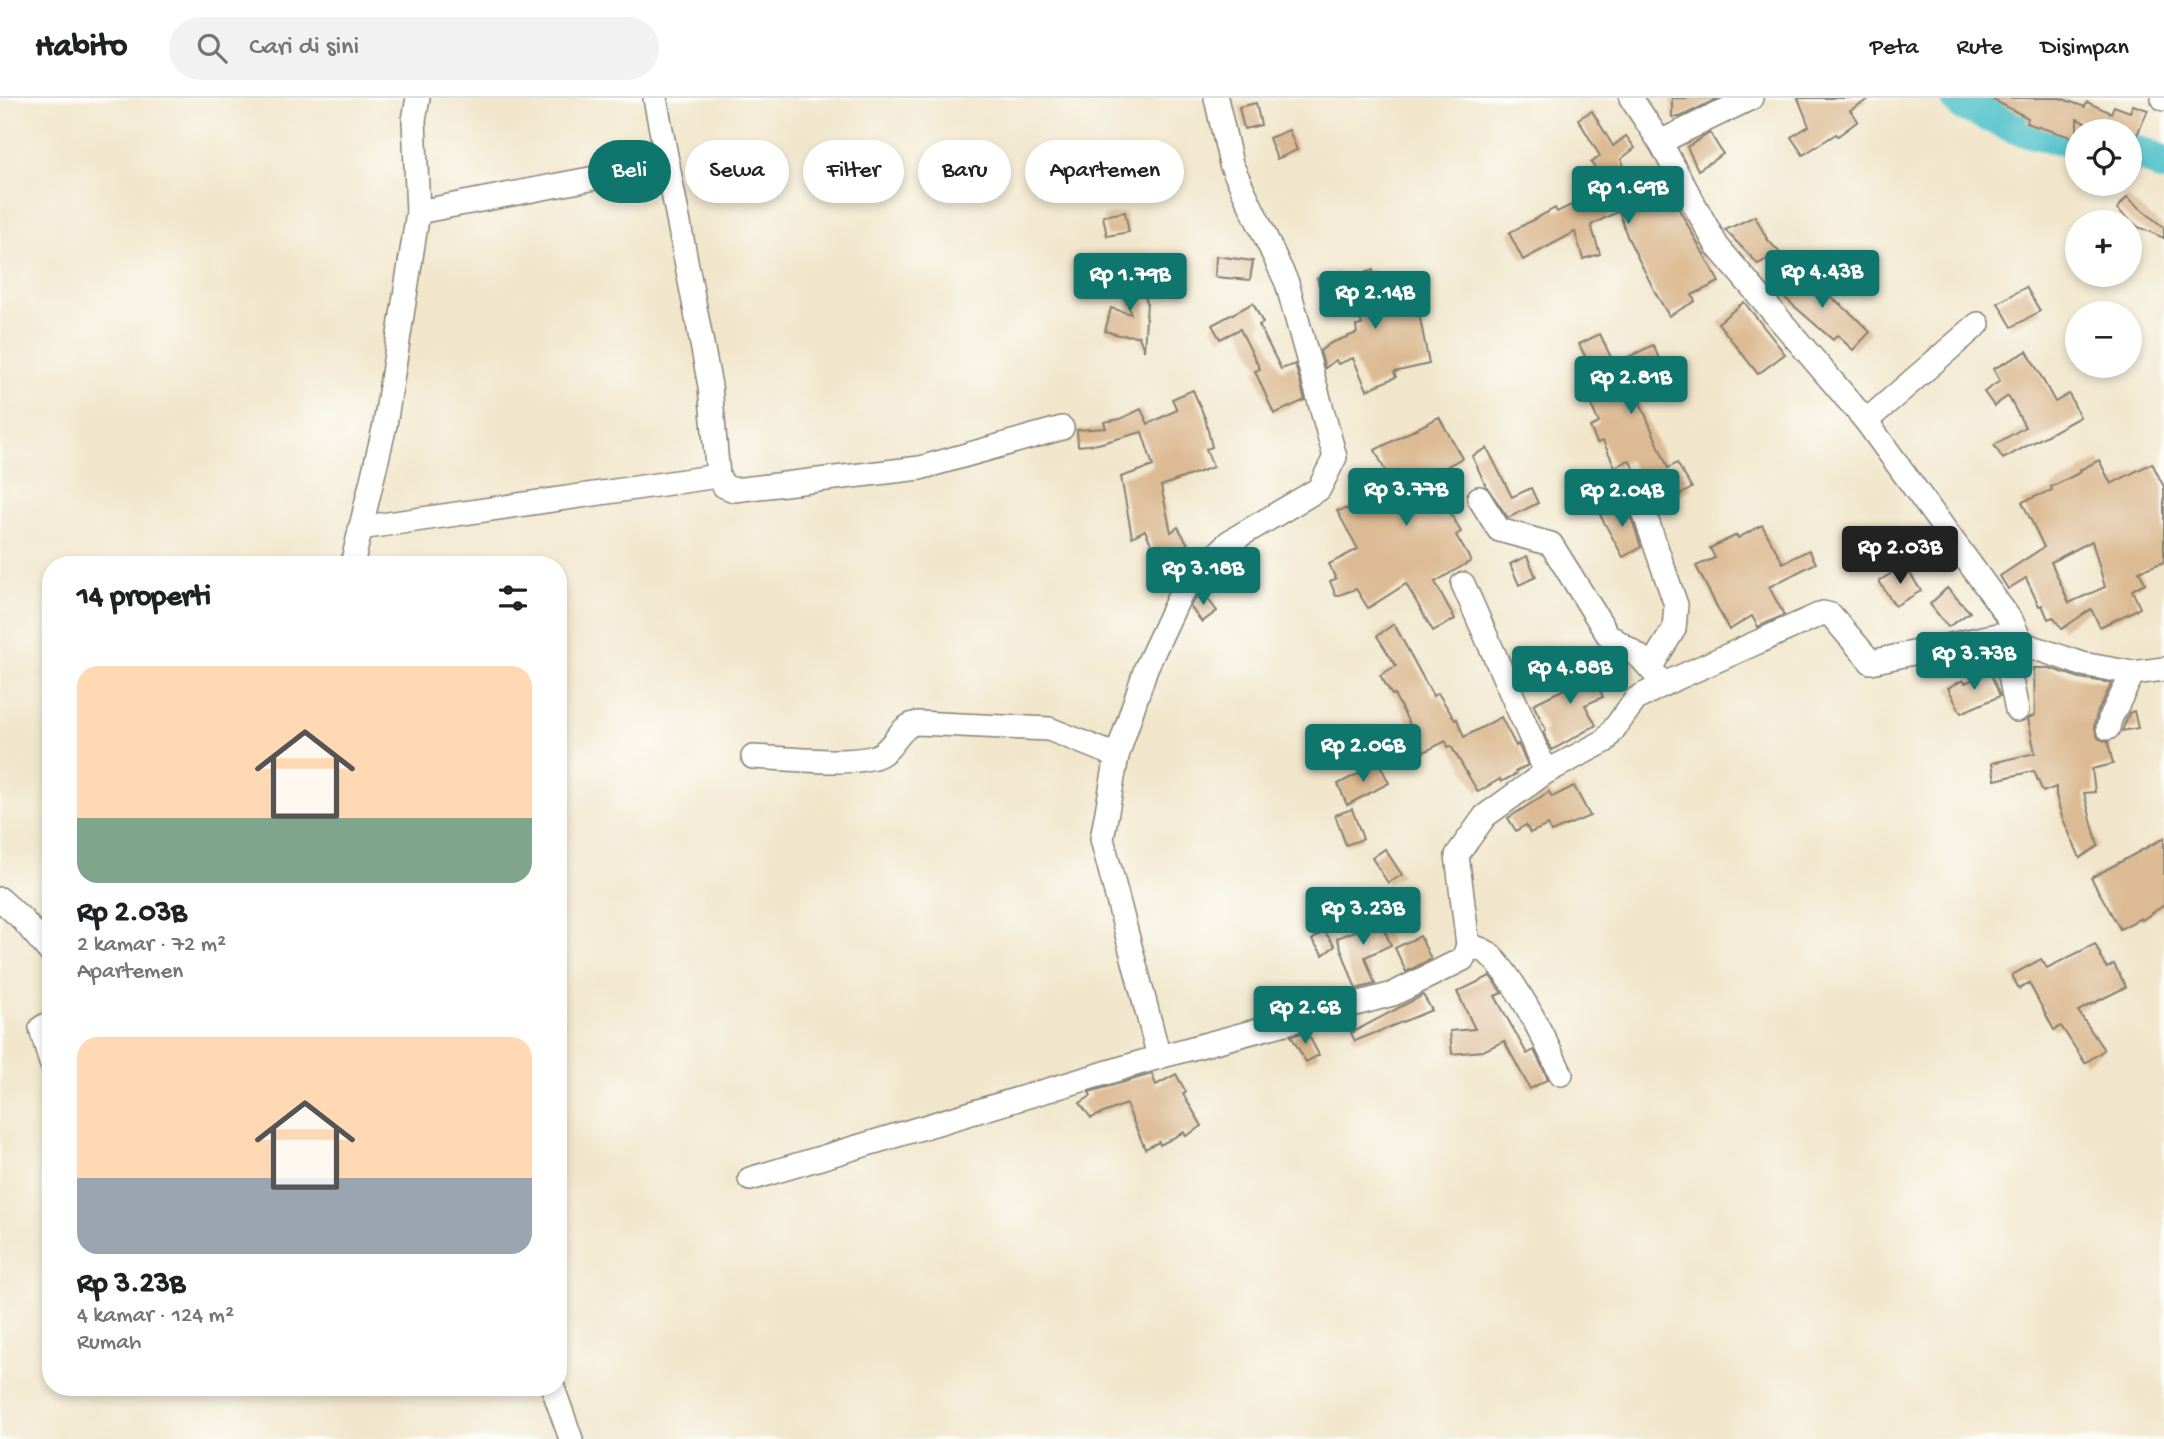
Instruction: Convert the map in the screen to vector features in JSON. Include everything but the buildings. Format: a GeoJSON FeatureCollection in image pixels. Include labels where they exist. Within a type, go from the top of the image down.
{"type":"FeatureCollection","features":[{"type":"Feature","properties":{"kind":"street"},"geometry":{"type":"LineString","coordinates":[[354,556],[385,425],[418,212],[414,120],[418,98]]}},
{"type":"Feature","properties":{"kind":"street"},"geometry":{"type":"LineString","coordinates":[[655,98],[663,140]]}},
{"type":"Feature","properties":{"kind":"street"},"geometry":{"type":"LineString","coordinates":[[1159,1057],[1102,839],[1117,756],[1146,668],[1181,593],[1229,542],[1319,489],[1335,457],[1287,283],[1231,164],[1216,98]]}},
{"type":"Feature","properties":{"kind":"street"},"geometry":{"type":"LineString","coordinates":[[1631,98],[1660,142],[1717,246],[1866,421],[2012,622],[2021,642],[2010,676],[2017,710]]}},
{"type":"Feature","properties":{"kind":"street"},"geometry":{"type":"LineString","coordinates":[[1660,142],[1751,98]]}},
{"type":"Feature","properties":{"kind":"street"},"geometry":{"type":"LineString","coordinates":[[418,212],[588,179]]}},
{"type":"Feature","properties":{"kind":"street"},"geometry":{"type":"LineString","coordinates":[[671,180],[710,386],[719,476],[724,486],[734,489],[920,468],[1062,428]]}},
{"type":"Feature","properties":{"kind":"street"},"geometry":{"type":"LineString","coordinates":[[1866,421],[1978,324]]}},
{"type":"Feature","properties":{"kind":"street"},"geometry":{"type":"LineString","coordinates":[[360,528],[719,476]]}},
{"type":"Feature","properties":{"kind":"street"},"geometry":{"type":"LineString","coordinates":[[750,1179],[1159,1057],[1393,994],[1463,959],[1468,945],[1457,855],[1485,816],[1546,772],[1605,741],[1657,676],[1674,629],[1676,605],[1635,486]]}},
{"type":"Feature","properties":{"kind":"street"},"geometry":{"type":"LineString","coordinates":[[1479,498],[1499,530],[1551,544],[1608,635],[1641,658],[1657,676]]}},
{"type":"Feature","properties":{"kind":"street"},"geometry":{"type":"LineString","coordinates":[[1463,584],[1546,772]]}},
{"type":"Feature","properties":{"kind":"street"},"geometry":{"type":"LineString","coordinates":[[1657,676],[1823,613],[1831,615],[1871,662],[1997,635],[2082,664],[2133,673],[2164,669]]}},
{"type":"Feature","properties":{"kind":"street"},"geometry":{"type":"LineString","coordinates":[[2108,728],[2114,709],[2133,673]]}},
{"type":"Feature","properties":{"kind":"street"},"geometry":{"type":"LineString","coordinates":[[753,757],[858,760],[878,756],[889,748],[904,729],[918,723],[1049,729],[1117,756]]}},
{"type":"Feature","properties":{"kind":"street"},"geometry":{"type":"LineString","coordinates":[[0,899],[42,942]]}},
{"type":"Feature","properties":{"kind":"street"},"geometry":{"type":"LineString","coordinates":[[1468,945],[1486,951],[1506,975],[1561,1074]]}},
{"type":"Feature","properties":{"kind":"street"},"geometry":{"type":"LineString","coordinates":[[556,1396],[571,1439]]}},
{"type":"Feature","properties":{"kind":"waterway"},"geometry":{"type":"LineString","coordinates":[[1958,98],[1962,103],[2019,128],[2065,138]]}},
{"type":"Feature","properties":{"kind":"waterway"},"geometry":{"type":"LineString","coordinates":[[2142,155],[2164,165]]}}]}
